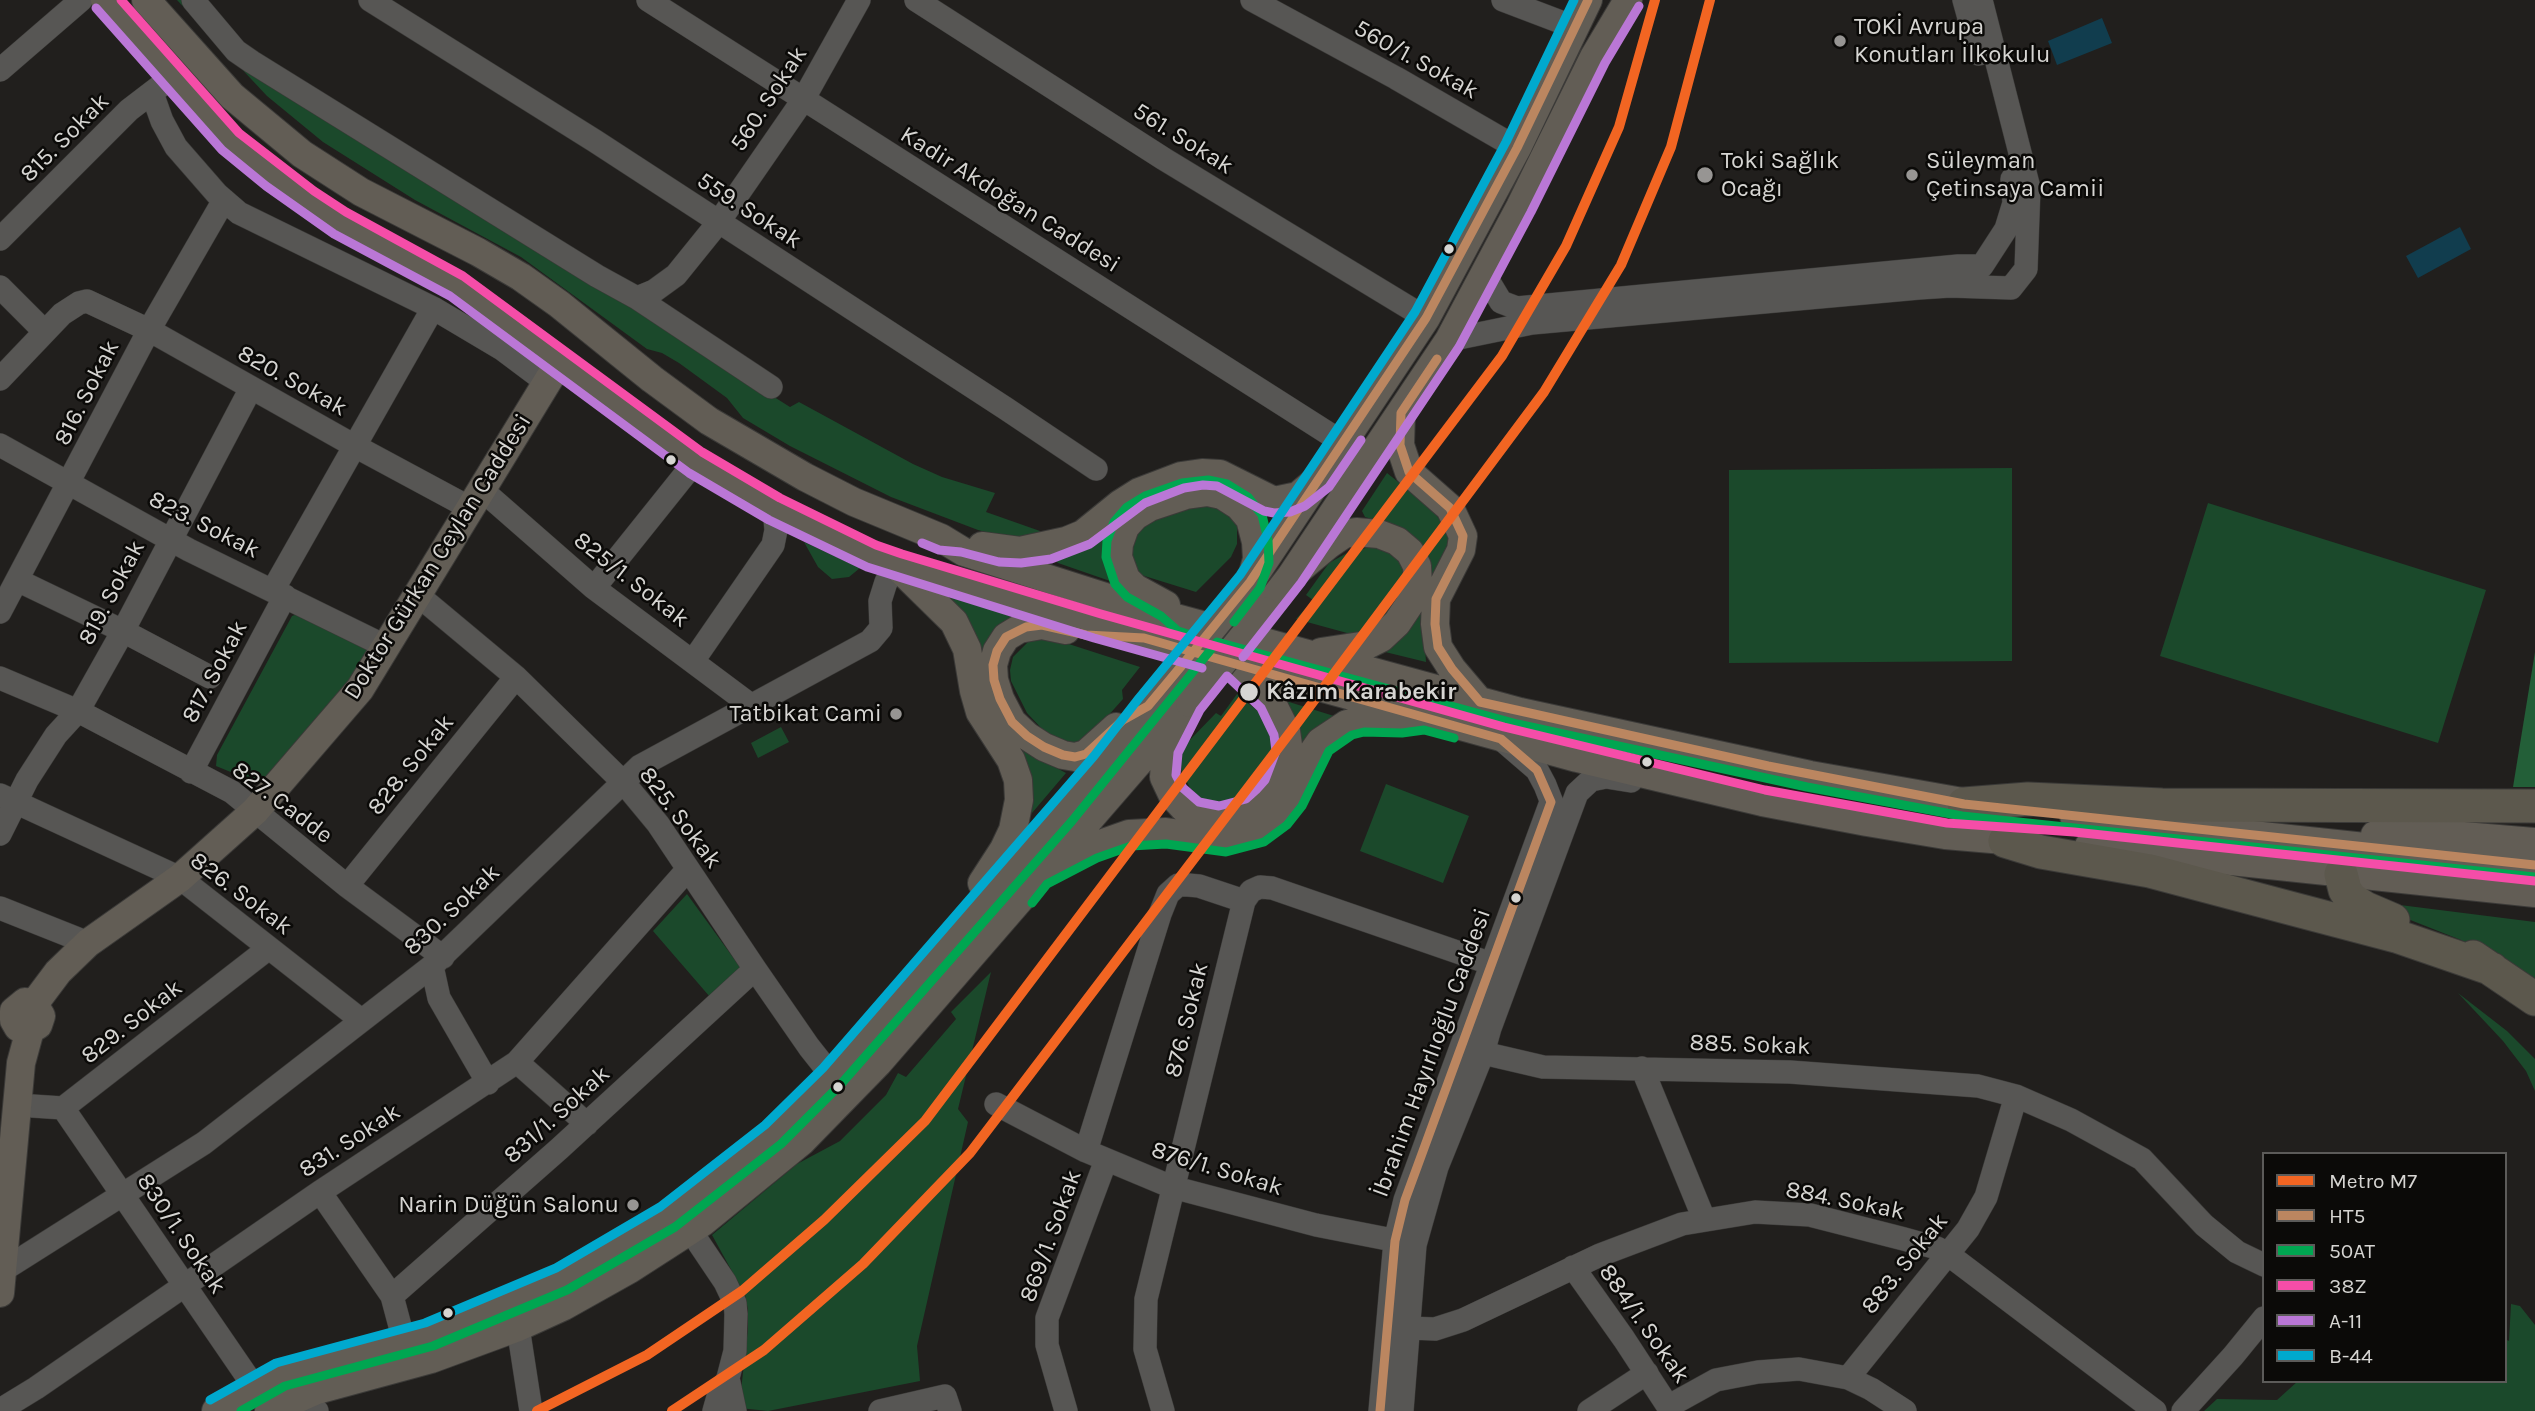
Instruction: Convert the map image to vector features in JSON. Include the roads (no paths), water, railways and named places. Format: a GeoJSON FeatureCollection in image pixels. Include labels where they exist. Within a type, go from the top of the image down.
{"type":"FeatureCollection","features":[{"type":"Feature","properties":{"kind":"highway"},"geometry":{"type":"LineString","coordinates":[[1964,804],[2028,799],[2150,805],[2535,806]]}},
{"type":"Feature","properties":{"kind":"highway"},"geometry":{"type":"LineString","coordinates":[[2006,842],[2041,852],[2150,871],[2396,936],[2492,969]]}},
{"type":"Feature","properties":{"kind":"highway"},"geometry":{"type":"LineString","coordinates":[[2347,859],[2345,890],[2351,899],[2365,908],[2464,951],[2535,999]]}},
{"type":"Feature","properties":{"kind":"main road"},"geometry":{"type":"LineString","coordinates":[[105,0],[161,85],[307,201],[363,236],[456,286],[553,372],[695,462],[774,509],[871,556],[898,566],[1425,718],[1657,778],[1867,822],[2006,842],[2347,859],[2390,849],[2535,865]]}},
{"type":"Feature","properties":{"kind":"main road"},"geometry":{"type":"LineString","coordinates":[[146,0],[232,96],[302,154],[361,192],[521,277],[719,427],[854,502],[941,538],[964,552],[1053,583],[1480,702],[1768,766],[1964,804],[2347,859],[2399,879],[2535,893]]}},
{"type":"Feature","properties":{"kind":"main road"},"geometry":{"type":"LineString","coordinates":[[270,1400],[280,1374],[404,1341],[476,1317],[673,1233],[832,1076],[1104,764],[1250,582],[1345,444],[1426,318],[1517,148],[1588,0]]}},
{"type":"Feature","properties":{"kind":"main road"},"geometry":{"type":"LineString","coordinates":[[216,1411],[330,1386],[452,1352],[564,1307],[673,1233],[746,1188],[801,1142],[878,1063],[1039,874],[1190,703],[1291,576],[1449,340],[1520,208],[1594,57],[1629,0]]}},
{"type":"Feature","properties":{"kind":"main road","name":"Doktor Gürkan Ceylan Caddesi"},"geometry":{"type":"LineString","coordinates":[[1,1279],[21,1063],[19,1018],[58,972],[88,943],[180,878],[255,811],[360,688],[419,596],[553,372]]}},
{"type":"Feature","properties":{"kind":"main road"},"geometry":{"type":"LineString","coordinates":[[1401,414],[1400,445],[1409,472],[1450,508],[1463,536],[1461,550],[1436,599],[1435,624],[1438,647],[1452,669],[1480,702]]}},
{"type":"Feature","properties":{"kind":"main road"},"geometry":{"type":"LineString","coordinates":[[941,538],[963,540],[1001,550],[1020,551],[1048,547],[1083,534],[1139,492],[1181,476],[1220,474],[1274,501],[1298,496],[1320,478]]}},
{"type":"Feature","properties":{"kind":"main road"},"geometry":{"type":"LineString","coordinates":[[1184,620],[1168,606],[1135,588],[1121,569],[1119,544],[1125,527],[1135,516],[1150,507],[1186,495],[1208,492],[1222,495],[1239,506],[1250,519],[1256,542],[1257,559],[1250,582]]}},
{"type":"Feature","properties":{"kind":"main road"},"geometry":{"type":"LineString","coordinates":[[1291,576],[1328,545],[1345,534],[1356,531],[1379,534],[1397,541],[1410,552],[1417,566],[1418,585],[1409,605],[1397,623],[1381,638],[1367,645],[1331,649],[1308,656]]}},
{"type":"Feature","properties":{"kind":"main road"},"geometry":{"type":"LineString","coordinates":[[898,566],[954,622],[967,649],[980,712],[1011,760],[1018,780],[1019,800],[1013,830],[978,889],[961,928]]}},
{"type":"Feature","properties":{"kind":"main road"},"geometry":{"type":"LineString","coordinates":[[1144,638],[1086,635],[1042,625],[1026,627],[1006,637],[997,651],[993,666],[1000,699],[1013,722],[1027,736],[1063,755],[1075,757],[1086,754],[1123,720],[1148,706]]}},
{"type":"Feature","properties":{"kind":"main road"},"geometry":{"type":"LineString","coordinates":[[1190,703],[1166,750],[1164,771],[1168,788],[1179,803],[1193,813],[1219,819],[1252,810],[1276,786],[1289,751],[1286,731],[1271,701],[1232,664]]}},
{"type":"Feature","properties":{"kind":"main road"},"geometry":{"type":"LineString","coordinates":[[1039,874],[1092,847],[1129,834],[1166,832],[1225,840],[1259,831],[1279,816],[1292,799],[1313,752],[1320,742],[1334,731],[1363,720],[1401,721],[1425,718]]}},
{"type":"Feature","properties":{"kind":"main road"},"geometry":{"type":"LineString","coordinates":[[2347,859],[2367,837],[2384,833],[2416,832],[2535,842]]}},
{"type":"Feature","properties":{"kind":"main road"},"geometry":{"type":"LineString","coordinates":[[2399,879],[2389,862],[2390,849],[2394,841],[2403,835],[2416,832]]}},
{"type":"Feature","properties":{"kind":"street"},"geometry":{"type":"LineString","coordinates":[[0,70],[81,0]]}},
{"type":"Feature","properties":{"kind":"street"},"geometry":{"type":"LineString","coordinates":[[193,0],[236,51],[252,62],[597,276],[637,298],[771,387]]}},
{"type":"Feature","properties":{"kind":"street","name":"559. Sokak"},"geometry":{"type":"LineString","coordinates":[[370,0],[595,141],[1096,470]]}},
{"type":"Feature","properties":{"kind":"street","name":"Kadir Akdoğan Caddesi"},"geometry":{"type":"LineString","coordinates":[[648,0],[1345,444]]}},
{"type":"Feature","properties":{"kind":"street","name":"560. Sokak"},"geometry":{"type":"LineString","coordinates":[[637,298],[654,291],[676,275],[718,223],[803,100],[859,0]]}},
{"type":"Feature","properties":{"kind":"street","name":"561. Sokak"},"geometry":{"type":"LineString","coordinates":[[916,0],[1164,159],[1426,318]]}},
{"type":"Feature","properties":{"kind":"street","name":"560/1. Sokak"},"geometry":{"type":"LineString","coordinates":[[1252,0],[1517,148]]}},
{"type":"Feature","properties":{"kind":"street"},"geometry":{"type":"LineString","coordinates":[[1503,0],[1574,27]]}},
{"type":"Feature","properties":{"kind":"street"},"geometry":{"type":"LineString","coordinates":[[1964,0],[2012,175],[2014,203],[2006,229],[1982,266]]}},
{"type":"Feature","properties":{"kind":"street"},"geometry":{"type":"LineString","coordinates":[[1449,340],[1560,320],[1919,288],[2011,288],[2026,269],[2029,188],[1981,0]]}},
{"type":"Feature","properties":{"kind":"street"},"geometry":{"type":"LineString","coordinates":[[161,85],[162,121],[176,147],[239,213],[433,308],[502,349],[553,372]]}},
{"type":"Feature","properties":{"kind":"street","name":"815. Sokak"},"geometry":{"type":"LineString","coordinates":[[0,239],[129,110],[161,85]]}},
{"type":"Feature","properties":{"kind":"street","name":"816. Sokak"},"geometry":{"type":"LineString","coordinates":[[0,612],[149,330],[224,200]]}},
{"type":"Feature","properties":{"kind":"street"},"geometry":{"type":"LineString","coordinates":[[1486,271],[1501,302],[1517,308],[1944,267],[2026,269]]}},
{"type":"Feature","properties":{"kind":"street"},"geometry":{"type":"LineString","coordinates":[[0,287],[44,331],[0,379]]}},
{"type":"Feature","properties":{"kind":"street","name":"820. Sokak"},"geometry":{"type":"LineString","coordinates":[[44,331],[62,314],[87,301],[149,330],[354,445],[476,499]]}},
{"type":"Feature","properties":{"kind":"street","name":"817. Sokak"},"geometry":{"type":"LineString","coordinates":[[191,772],[354,445],[433,308]]}},
{"type":"Feature","properties":{"kind":"street","name":"819. Sokak"},"geometry":{"type":"LineString","coordinates":[[0,834],[8,798],[27,780],[56,735],[78,712],[251,388]]}},
{"type":"Feature","properties":{"kind":"street","name":"823. Sokak"},"geometry":{"type":"LineString","coordinates":[[0,445],[171,540],[387,648]]}},
{"type":"Feature","properties":{"kind":"street"},"geometry":{"type":"LineString","coordinates":[[594,588],[695,462]]}},
{"type":"Feature","properties":{"kind":"street","name":"825/1. Sokak"},"geometry":{"type":"LineString","coordinates":[[476,499],[752,706]]}},
{"type":"Feature","properties":{"kind":"street"},"geometry":{"type":"LineString","coordinates":[[692,661],[773,545],[776,530],[774,509]]}},
{"type":"Feature","properties":{"kind":"street","name":"830. Sokak"},"geometry":{"type":"LineString","coordinates":[[1,1279],[204,1143],[438,962],[640,766],[870,641],[881,628],[880,601],[886,582],[898,566]]}},
{"type":"Feature","properties":{"kind":"street"},"geometry":{"type":"LineString","coordinates":[[17,580],[210,677]]}},
{"type":"Feature","properties":{"kind":"street","name":"825. Sokak"},"geometry":{"type":"LineString","coordinates":[[419,596],[516,677],[624,783],[658,824],[755,969],[832,1076]]}},
{"type":"Feature","properties":{"kind":"street","name":"828. Sokak"},"geometry":{"type":"LineString","coordinates":[[347,886],[516,677]]}},
{"type":"Feature","properties":{"kind":"street","name":"827. Cadde"},"geometry":{"type":"LineString","coordinates":[[0,678],[78,712],[232,792],[438,962]]}},
{"type":"Feature","properties":{"kind":"street"},"geometry":{"type":"LineString","coordinates":[[1501,738],[1537,770],[1554,808],[1566,820]]}},
{"type":"Feature","properties":{"kind":"street","name":"İbrahim Hayırlıoğlu Caddesi"},"geometry":{"type":"LineString","coordinates":[[1474,1049],[1492,964],[1514,932],[1577,793],[1591,780],[1606,777],[1623,781],[1657,778]]}},
{"type":"Feature","properties":{"kind":"street","name":"826. Sokak"},"geometry":{"type":"LineString","coordinates":[[8,798],[180,878],[361,1020]]}},
{"type":"Feature","properties":{"kind":"street","name":"İbrahim Hayırlıoğlu Caddesi"},"geometry":{"type":"LineString","coordinates":[[1380,1411],[1414,1172],[1474,1049],[1490,1028],[1551,802]]}},
{"type":"Feature","properties":{"kind":"street","name":"831. Sokak"},"geometry":{"type":"LineString","coordinates":[[0,1410],[320,1192],[517,1062],[688,869]]}},
{"type":"Feature","properties":{"kind":"street","name":"869/1. Sokak"},"geometry":{"type":"LineString","coordinates":[[1066,1411],[1046,1345],[1047,1318],[1096,1156],[1160,914],[1168,894],[1178,886],[1199,886],[1244,901]]}},
{"type":"Feature","properties":{"kind":"street"},"geometry":{"type":"LineString","coordinates":[[1244,901],[1251,891],[1260,887],[1272,888],[1492,964]]}},
{"type":"Feature","properties":{"kind":"street","name":"876. Sokak"},"geometry":{"type":"LineString","coordinates":[[1163,1411],[1145,1349],[1146,1299],[1244,901]]}},
{"type":"Feature","properties":{"kind":"street"},"geometry":{"type":"LineString","coordinates":[[0,908],[88,943]]}},
{"type":"Feature","properties":{"kind":"street","name":"829. Sokak"},"geometry":{"type":"LineString","coordinates":[[63,1108],[269,948]]}},
{"type":"Feature","properties":{"kind":"street"},"geometry":{"type":"LineString","coordinates":[[438,962],[439,998],[488,1083]]}},
{"type":"Feature","properties":{"kind":"street","name":"831/1. Sokak"},"geometry":{"type":"LineString","coordinates":[[391,1296],[587,1124],[755,969]]}},
{"type":"Feature","properties":{"kind":"street","name":"885. Sokak"},"geometry":{"type":"LineString","coordinates":[[1474,1049],[1543,1068],[1790,1072],[1978,1086],[2015,1096],[2071,1120],[2142,1159],[2182,1205],[2204,1225],[2237,1252],[2262,1264]]}},
{"type":"Feature","properties":{"kind":"street"},"geometry":{"type":"LineString","coordinates":[[517,1062],[587,1124]]}},
{"type":"Feature","properties":{"kind":"street"},"geometry":{"type":"LineString","coordinates":[[1642,1068],[1704,1219]]}},
{"type":"Feature","properties":{"kind":"street","name":"883. Sokak"},"geometry":{"type":"LineString","coordinates":[[1847,1378],[1968,1229],[1986,1197],[2015,1096]]}},
{"type":"Feature","properties":{"kind":"street","name":"876/1. Sokak"},"geometry":{"type":"LineString","coordinates":[[996,1104],[1096,1156],[1172,1187],[1316,1225],[1405,1243]]}},
{"type":"Feature","properties":{"kind":"street"},"geometry":{"type":"LineString","coordinates":[[17,1105],[63,1108]]}},
{"type":"Feature","properties":{"kind":"street","name":"830/1. Sokak"},"geometry":{"type":"LineString","coordinates":[[63,1108],[184,1285],[270,1400]]}},
{"type":"Feature","properties":{"kind":"street"},"geometry":{"type":"LineString","coordinates":[[320,1192],[391,1296],[404,1341]]}},
{"type":"Feature","properties":{"kind":"street","name":"884. Sokak"},"geometry":{"type":"LineString","coordinates":[[1409,1328],[1435,1329],[1463,1320],[1573,1267],[1682,1224],[1755,1212],[1810,1215],[1937,1248],[2155,1411]]}},
{"type":"Feature","properties":{"kind":"street"},"geometry":{"type":"LineString","coordinates":[[673,1233],[736,1314],[735,1351],[728,1378],[714,1411]]}},
{"type":"Feature","properties":{"kind":"street","name":"İbrahim Hayırlıoğlu Caddesi"},"geometry":{"type":"LineString","coordinates":[[1402,1411],[1409,1328],[1405,1243]]}},
{"type":"Feature","properties":{"kind":"street","name":"884/1. Sokak"},"geometry":{"type":"LineString","coordinates":[[1573,1267],[1670,1409]]}},
{"type":"Feature","properties":{"kind":"street"},"geometry":{"type":"LineString","coordinates":[[2183,1411],[2262,1320]]}},
{"type":"Feature","properties":{"kind":"street"},"geometry":{"type":"LineString","coordinates":[[518,1327],[531,1411]]}},
{"type":"Feature","properties":{"kind":"street"},"geometry":{"type":"LineString","coordinates":[[1670,1409],[1716,1380],[1758,1371],[1799,1369],[1847,1378],[1878,1404],[1905,1411]]}},
{"type":"Feature","properties":{"kind":"street"},"geometry":{"type":"LineString","coordinates":[[1588,1411],[1647,1373]]}},
{"type":"Feature","properties":{"kind":"street"},"geometry":{"type":"LineString","coordinates":[[728,1378],[735,1411]]}},
{"type":"Feature","properties":{"kind":"street"},"geometry":{"type":"LineString","coordinates":[[270,1400],[317,1411]]}},
{"type":"Feature","properties":{"kind":"street"},"geometry":{"type":"LineString","coordinates":[[880,1411],[948,1403]]}},
{"type":"Feature","properties":{"kind":"water"},"geometry":{"type":"Polygon","coordinates":[[[2102,18],[2112,43],[2057,65],[2048,41],[2102,18]]]}},
{"type":"Feature","properties":{"kind":"water"},"geometry":{"type":"Polygon","coordinates":[[[2460,227],[2471,249],[2418,278],[2406,256],[2460,227]]]}},
{"type":"Feature","properties":{"kind":"metro line","name":"M7"},"geometry":{"type":"LineString","coordinates":[[537,1411],[647,1355],[742,1291],[824,1220],[925,1121],[1502,356],[1566,246],[1619,127],[1655,0]]}},
{"type":"Feature","properties":{"kind":"metro line","name":"M7"},"geometry":{"type":"LineString","coordinates":[[672,1411],[764,1350],[863,1264],[970,1153],[1298,722],[1544,392],[1621,265],[1671,147],[1710,0]]}},
{"type":"Feature","properties":{"kind":"place","name":"TOKİ Avrupa Konutları İlkokulu"},"geometry":{"type":"Point","coordinates":[1840,41]}},
{"type":"Feature","properties":{"kind":"place","name":"Toki Sağlık Ocağı"},"geometry":{"type":"Point","coordinates":[1705,175]}},
{"type":"Feature","properties":{"kind":"place","name":"Süleyman Çetinsaya Camii"},"geometry":{"type":"Point","coordinates":[1912,175]}},
{"type":"Feature","properties":{"kind":"place","name":"Kâzım Karabekir"},"geometry":{"type":"Point","coordinates":[1249,692]}},
{"type":"Feature","properties":{"kind":"place","name":"Tatbikat Cami"},"geometry":{"type":"Point","coordinates":[896,714]}},
{"type":"Feature","properties":{"kind":"place","name":"Narin Düğün Salonu"},"geometry":{"type":"Point","coordinates":[633,1205]}}]}
